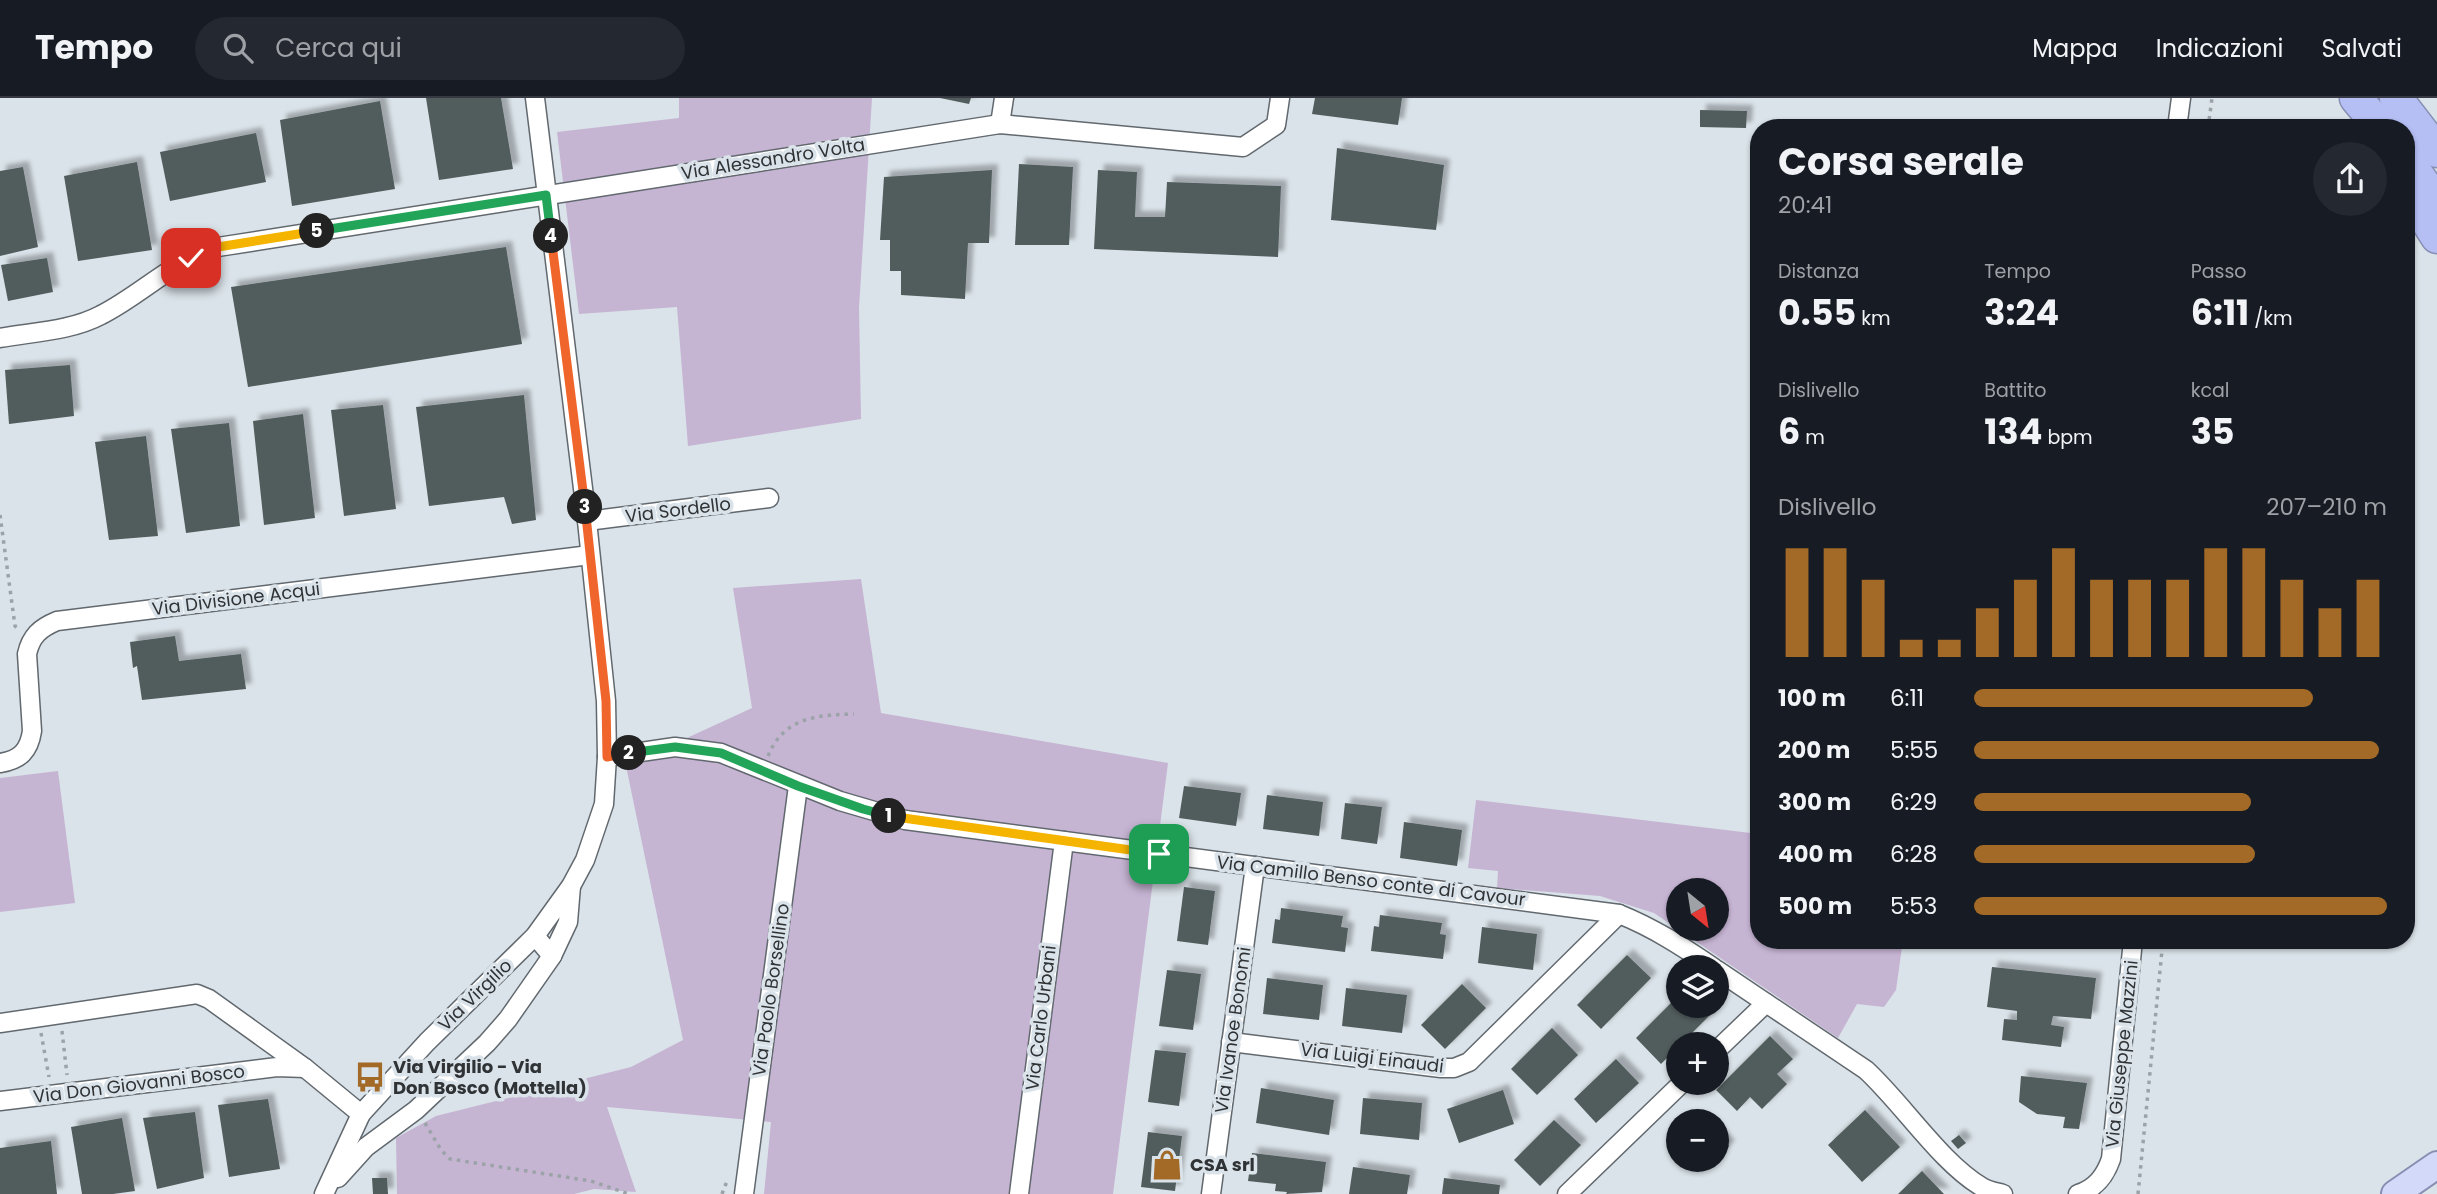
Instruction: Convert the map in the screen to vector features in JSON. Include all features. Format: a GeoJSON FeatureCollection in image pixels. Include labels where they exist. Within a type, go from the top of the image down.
{"type":"FeatureCollection","features":[{"type":"Feature","properties":{"kind":"highway"},"geometry":{"type":"LineString","coordinates":[[2342,98],[2357,119]]}},
{"type":"Feature","properties":{"kind":"highway"},"geometry":{"type":"LineString","coordinates":[[2356,98],[2374,119]]}},
{"type":"Feature","properties":{"kind":"highway"},"geometry":{"type":"LineString","coordinates":[[2396,98],[2412,119]]}},
{"type":"Feature","properties":{"kind":"highway"},"geometry":{"type":"LineString","coordinates":[[2414,98],[2437,126]]}},
{"type":"Feature","properties":{"kind":"highway"},"geometry":{"type":"LineString","coordinates":[[2415,123],[2437,151]]}},
{"type":"Feature","properties":{"kind":"highway"},"geometry":{"type":"LineString","coordinates":[[2415,171],[2437,202]]}},
{"type":"Feature","properties":{"kind":"highway"},"geometry":{"type":"LineString","coordinates":[[2415,202],[2437,237]]}},
{"type":"Feature","properties":{"kind":"main road"},"geometry":{"type":"LineString","coordinates":[[2395,1194],[2437,1166]]}},
{"type":"Feature","properties":{"kind":"street","name":"Via Virgilio"},"geometry":{"type":"LineString","coordinates":[[324,1194],[361,1114],[427,1042],[535,936],[571,886],[585,860],[604,804],[606,701],[587,521],[535,98]]}},
{"type":"Feature","properties":{"kind":"street"},"geometry":{"type":"LineString","coordinates":[[1000,124],[1004,98]]}},
{"type":"Feature","properties":{"kind":"street","name":"Via Alessandro Volta"},"geometry":{"type":"LineString","coordinates":[[0,338],[62,328],[99,317],[191,258],[218,247],[1000,124],[1242,147],[1276,125],[1280,98]]}},
{"type":"Feature","properties":{"kind":"street"},"geometry":{"type":"LineString","coordinates":[[2178,119],[2181,98]]}},
{"type":"Feature","properties":{"kind":"street","name":"Via Sordello"},"geometry":{"type":"LineString","coordinates":[[587,521],[769,498]]}},
{"type":"Feature","properties":{"kind":"street","name":"Via Divisione Acqui"},"geometry":{"type":"LineString","coordinates":[[30,642],[37,632],[57,621],[590,555]]}},
{"type":"Feature","properties":{"kind":"street"},"geometry":{"type":"LineString","coordinates":[[0,763],[15,760],[25,752],[30,743],[32,731],[26,666],[30,642]]}},
{"type":"Feature","properties":{"kind":"street","name":"Via Camillo Benso conte di Cavour"},"geometry":{"type":"LineString","coordinates":[[607,757],[675,747],[721,753],[798,786],[863,809],[905,820],[1619,914],[1650,926],[1694,955]]}},
{"type":"Feature","properties":{"kind":"street","name":"Via Paolo Borsellino"},"geometry":{"type":"LineString","coordinates":[[744,1194],[798,786]]}},
{"type":"Feature","properties":{"kind":"street","name":"Via Carlo Urbani"},"geometry":{"type":"LineString","coordinates":[[1019,1194],[1064,841]]}},
{"type":"Feature","properties":{"kind":"street","name":"Via Ivanoe Bonomi"},"geometry":{"type":"LineString","coordinates":[[1211,1194],[1255,866]]}},
{"type":"Feature","properties":{"kind":"street","name":"Via Virgilio"},"geometry":{"type":"LineString","coordinates":[[324,1194],[366,1147],[416,1110],[487,1043],[508,1019],[552,956],[568,922],[571,886]]}},
{"type":"Feature","properties":{"kind":"street","name":"Via Luigi Einaudi"},"geometry":{"type":"LineString","coordinates":[[1231,1042],[1454,1068],[1469,1062],[1619,914]]}},
{"type":"Feature","properties":{"kind":"street"},"geometry":{"type":"LineString","coordinates":[[535,936],[552,956]]}},
{"type":"Feature","properties":{"kind":"street","name":"Via Giuseppe Mazzini"},"geometry":{"type":"LineString","coordinates":[[2078,1194],[2090,1191],[2106,1174],[2111,1159],[2132,949]]}},
{"type":"Feature","properties":{"kind":"street","name":"Via Camillo Benso conte di Cavour"},"geometry":{"type":"LineString","coordinates":[[1729,978],[1869,1073],[1884,1086],[1947,1157],[1984,1189],[2003,1194]]}},
{"type":"Feature","properties":{"kind":"street"},"geometry":{"type":"LineString","coordinates":[[0,1023],[197,993],[209,999],[280,1059]]}},
{"type":"Feature","properties":{"kind":"street"},"geometry":{"type":"LineString","coordinates":[[1729,1038],[1766,1003]]}},
{"type":"Feature","properties":{"kind":"street","name":"Via Don Giovanni Bosco"},"geometry":{"type":"LineString","coordinates":[[0,1101],[280,1059],[305,1068],[361,1114]]}},
{"type":"Feature","properties":{"kind":"street"},"geometry":{"type":"LineString","coordinates":[[1567,1194],[1670,1095]]}},
{"type":"Feature","properties":{"kind":"path"},"geometry":{"type":"LineString","coordinates":[[2208,119],[2211,98]]}},
{"type":"Feature","properties":{"kind":"path"},"geometry":{"type":"LineString","coordinates":[[0,515],[15,625],[30,642]]}},
{"type":"Feature","properties":{"kind":"path"},"geometry":{"type":"LineString","coordinates":[[2138,1194],[2162,949]]}},
{"type":"Feature","properties":{"kind":"path"},"geometry":{"type":"LineString","coordinates":[[60,1015],[60,1093]]}},
{"type":"Feature","properties":{"kind":"path"},"geometry":{"type":"LineString","coordinates":[[38,1017],[60,1093]]}},
{"type":"Feature","properties":{"kind":"path"},"geometry":{"type":"LineString","coordinates":[[416,1110],[441,1150],[450,1159],[592,1181],[629,1194]]}},
{"type":"Feature","properties":{"kind":"shaded area"},"geometry":{"type":"Polygon","coordinates":[[[679,98],[872,98],[859,308],[861,419],[688,446],[677,307],[579,314],[557,132],[679,118],[679,98]]]}},
{"type":"Feature","properties":{"kind":"shaded area"},"geometry":{"type":"Polygon","coordinates":[[[861,579],[881,713],[1168,763],[1113,1194],[764,1194],[771,1122],[607,1107],[636,1192],[594,1189],[574,1194],[397,1194],[396,1138],[436,1116],[631,1067],[683,1040],[626,766],[752,708],[733,588],[861,579]]]}},
{"type":"Feature","properties":{"kind":"shaded area"},"geometry":{"type":"Polygon","coordinates":[[[58,771],[75,903],[0,912],[0,778],[58,771]]]}},
{"type":"Feature","properties":{"kind":"shaded area"},"geometry":{"type":"Polygon","coordinates":[[[1476,800],[1750,833],[1750,949],[1902,949],[1896,990],[1884,1007],[1857,1004],[1838,1038],[1729,964],[1729,955],[1716,955],[1697,942],[1729,942],[1729,878],[1666,878],[1666,921],[1654,913],[1600,896],[1497,888],[1498,871],[1468,868],[1476,800]]]}},
{"type":"Feature","properties":{"kind":"building"},"geometry":{"type":"Polygon","coordinates":[[[426,98],[501,98],[513,169],[439,180],[426,98]]]}},
{"type":"Feature","properties":{"kind":"building"},"geometry":{"type":"Polygon","coordinates":[[[940,98],[971,98],[969,104],[940,98]]]}},
{"type":"Feature","properties":{"kind":"building"},"geometry":{"type":"Polygon","coordinates":[[[1315,98],[1402,98],[1398,125],[1312,114],[1315,98]]]}},
{"type":"Feature","properties":{"kind":"building"},"geometry":{"type":"Polygon","coordinates":[[[380,101],[395,189],[292,206],[280,120],[380,101]]]}},
{"type":"Feature","properties":{"kind":"building"},"geometry":{"type":"Polygon","coordinates":[[[1700,110],[1747,111],[1746,128],[1700,127],[1700,110]]]}},
{"type":"Feature","properties":{"kind":"building"},"geometry":{"type":"Polygon","coordinates":[[[256,133],[266,182],[170,201],[160,152],[256,133]]]}},
{"type":"Feature","properties":{"kind":"building"},"geometry":{"type":"Polygon","coordinates":[[[1337,148],[1444,165],[1436,230],[1331,220],[1337,148]]]}},
{"type":"Feature","properties":{"kind":"building"},"geometry":{"type":"Polygon","coordinates":[[[137,162],[152,250],[78,261],[64,176],[137,162]]]}},
{"type":"Feature","properties":{"kind":"building"},"geometry":{"type":"Polygon","coordinates":[[[1019,164],[1073,167],[1069,245],[1015,245],[1019,164]]]}},
{"type":"Feature","properties":{"kind":"building"},"geometry":{"type":"Polygon","coordinates":[[[23,167],[38,247],[0,256],[0,171],[23,167]]]}},
{"type":"Feature","properties":{"kind":"building"},"geometry":{"type":"Polygon","coordinates":[[[992,170],[989,243],[968,243],[965,299],[901,295],[901,271],[890,271],[890,240],[880,240],[884,177],[992,170]]]}},
{"type":"Feature","properties":{"kind":"building"},"geometry":{"type":"Polygon","coordinates":[[[1098,170],[1137,172],[1135,217],[1165,217],[1167,182],[1281,186],[1278,257],[1094,249],[1098,170]]]}},
{"type":"Feature","properties":{"kind":"building"},"geometry":{"type":"Polygon","coordinates":[[[506,247],[522,344],[248,387],[231,287],[506,247]]]}},
{"type":"Feature","properties":{"kind":"building"},"geometry":{"type":"Polygon","coordinates":[[[47,258],[53,292],[8,301],[1,265],[47,258]]]}},
{"type":"Feature","properties":{"kind":"building"},"geometry":{"type":"Polygon","coordinates":[[[70,365],[74,416],[9,424],[5,370],[70,365]]]}},
{"type":"Feature","properties":{"kind":"building"},"geometry":{"type":"Polygon","coordinates":[[[524,395],[536,520],[512,524],[504,497],[429,506],[416,407],[524,395]]]}},
{"type":"Feature","properties":{"kind":"building"},"geometry":{"type":"Polygon","coordinates":[[[383,405],[396,509],[344,516],[331,410],[383,405]]]}},
{"type":"Feature","properties":{"kind":"building"},"geometry":{"type":"Polygon","coordinates":[[[303,414],[315,518],[264,525],[253,421],[303,414]]]}},
{"type":"Feature","properties":{"kind":"building"},"geometry":{"type":"Polygon","coordinates":[[[229,423],[240,526],[186,533],[171,429],[229,423]]]}},
{"type":"Feature","properties":{"kind":"building"},"geometry":{"type":"Polygon","coordinates":[[[146,436],[158,536],[109,540],[95,442],[146,436]]]}},
{"type":"Feature","properties":{"kind":"building"},"geometry":{"type":"Polygon","coordinates":[[[175,636],[179,661],[241,654],[246,689],[142,700],[137,666],[133,668],[130,642],[175,636]]]}},
{"type":"Feature","properties":{"kind":"building"},"geometry":{"type":"Polygon","coordinates":[[[1184,786],[1241,793],[1236,826],[1179,818],[1184,786]]]}},
{"type":"Feature","properties":{"kind":"building"},"geometry":{"type":"Polygon","coordinates":[[[1267,795],[1323,802],[1319,836],[1263,829],[1267,795]]]}},
{"type":"Feature","properties":{"kind":"building"},"geometry":{"type":"Polygon","coordinates":[[[1345,803],[1382,807],[1377,844],[1341,839],[1345,803]]]}},
{"type":"Feature","properties":{"kind":"building"},"geometry":{"type":"Polygon","coordinates":[[[1404,822],[1462,830],[1457,866],[1400,858],[1404,822]]]}},
{"type":"Feature","properties":{"kind":"building"},"geometry":{"type":"Polygon","coordinates":[[[1184,887],[1215,891],[1208,945],[1177,941],[1184,887]]]}},
{"type":"Feature","properties":{"kind":"building"},"geometry":{"type":"Polygon","coordinates":[[[1281,908],[1343,916],[1341,927],[1348,928],[1345,952],[1272,943],[1275,919],[1280,920],[1281,908]]]}},
{"type":"Feature","properties":{"kind":"building"},"geometry":{"type":"Polygon","coordinates":[[[1380,915],[1442,923],[1440,934],[1446,935],[1443,959],[1371,951],[1374,926],[1379,927],[1380,915]]]}},
{"type":"Feature","properties":{"kind":"building"},"geometry":{"type":"Polygon","coordinates":[[[1482,927],[1537,934],[1533,970],[1478,963],[1482,927]]]}},
{"type":"Feature","properties":{"kind":"building"},"geometry":{"type":"Polygon","coordinates":[[[1627,955],[1651,978],[1601,1029],[1577,1005],[1627,955]]]}},
{"type":"Feature","properties":{"kind":"building"},"geometry":{"type":"Polygon","coordinates":[[[1992,967],[2096,978],[2091,1019],[2053,1016],[2051,1025],[2064,1027],[2061,1047],[2002,1040],[2004,1019],[2017,1020],[2017,1011],[1987,1007],[1992,967]]]}},
{"type":"Feature","properties":{"kind":"building"},"geometry":{"type":"Polygon","coordinates":[[[1167,970],[1201,974],[1193,1030],[1159,1026],[1167,970]]]}},
{"type":"Feature","properties":{"kind":"building"},"geometry":{"type":"Polygon","coordinates":[[[1267,978],[1323,985],[1319,1020],[1263,1014],[1267,978]]]}},
{"type":"Feature","properties":{"kind":"building"},"geometry":{"type":"Polygon","coordinates":[[[1462,984],[1486,1008],[1445,1049],[1421,1025],[1462,984]]]}},
{"type":"Feature","properties":{"kind":"building"},"geometry":{"type":"Polygon","coordinates":[[[1346,988],[1407,995],[1402,1033],[1342,1026],[1346,988]]]}},
{"type":"Feature","properties":{"kind":"building"},"geometry":{"type":"Polygon","coordinates":[[[1666,1008],[1666,1018],[1707,1018],[1693,1032],[1666,1032],[1666,1059],[1661,1064],[1636,1038],[1666,1008]]]}},
{"type":"Feature","properties":{"kind":"building"},"geometry":{"type":"Polygon","coordinates":[[[1552,1028],[1578,1055],[1537,1095],[1511,1069],[1552,1028]]]}},
{"type":"Feature","properties":{"kind":"building"},"geometry":{"type":"Polygon","coordinates":[[[1770,1036],[1793,1059],[1777,1074],[1787,1084],[1762,1109],[1750,1097],[1737,1111],[1721,1095],[1729,1095],[1729,1077],[1770,1036]]]}},
{"type":"Feature","properties":{"kind":"building"},"geometry":{"type":"Polygon","coordinates":[[[1155,1050],[1186,1053],[1179,1106],[1148,1102],[1155,1050]]]}},
{"type":"Feature","properties":{"kind":"building"},"geometry":{"type":"Polygon","coordinates":[[[1616,1059],[1639,1083],[1596,1123],[1574,1099],[1616,1059]]]}},
{"type":"Feature","properties":{"kind":"building"},"geometry":{"type":"Polygon","coordinates":[[[2021,1076],[2087,1083],[2079,1129],[2063,1128],[2065,1117],[2037,1114],[2019,1102],[2021,1076]]]}},
{"type":"Feature","properties":{"kind":"building"},"geometry":{"type":"Polygon","coordinates":[[[1261,1088],[1334,1100],[1329,1135],[1256,1123],[1261,1088]]]}},
{"type":"Feature","properties":{"kind":"building"},"geometry":{"type":"Polygon","coordinates":[[[1503,1090],[1514,1124],[1459,1143],[1447,1109],[1503,1090]]]}},
{"type":"Feature","properties":{"kind":"building"},"geometry":{"type":"Polygon","coordinates":[[[1363,1098],[1422,1103],[1419,1140],[1360,1134],[1363,1098]]]}},
{"type":"Feature","properties":{"kind":"building"},"geometry":{"type":"Polygon","coordinates":[[[268,1099],[280,1169],[229,1177],[218,1105],[268,1099]]]}},
{"type":"Feature","properties":{"kind":"building"},"geometry":{"type":"Polygon","coordinates":[[[1865,1110],[1900,1147],[1862,1182],[1828,1145],[1865,1110]]]}},
{"type":"Feature","properties":{"kind":"building"},"geometry":{"type":"Polygon","coordinates":[[[195,1112],[204,1178],[157,1189],[143,1118],[195,1112]]]}},
{"type":"Feature","properties":{"kind":"building"},"geometry":{"type":"Polygon","coordinates":[[[122,1118],[135,1191],[82,1194],[71,1127],[122,1118]]]}},
{"type":"Feature","properties":{"kind":"building"},"geometry":{"type":"Polygon","coordinates":[[[1554,1120],[1581,1145],[1540,1186],[1514,1160],[1554,1120]]]}},
{"type":"Feature","properties":{"kind":"building"},"geometry":{"type":"Polygon","coordinates":[[[1148,1132],[1182,1136],[1175,1191],[1141,1187],[1148,1132]]]}},
{"type":"Feature","properties":{"kind":"building"},"geometry":{"type":"Polygon","coordinates":[[[1959,1135],[1966,1143],[1958,1149],[1951,1141],[1959,1135]]]}},
{"type":"Feature","properties":{"kind":"building"},"geometry":{"type":"Polygon","coordinates":[[[51,1141],[57,1194],[0,1194],[0,1148],[51,1141]]]}},
{"type":"Feature","properties":{"kind":"building"},"geometry":{"type":"Polygon","coordinates":[[[1252,1153],[1326,1162],[1322,1192],[1286,1194],[1287,1192],[1275,1191],[1276,1184],[1248,1181],[1252,1153]]]}},
{"type":"Feature","properties":{"kind":"building"},"geometry":{"type":"Polygon","coordinates":[[[1353,1167],[1410,1175],[1407,1194],[1349,1194],[1353,1167]]]}},
{"type":"Feature","properties":{"kind":"building"},"geometry":{"type":"Polygon","coordinates":[[[1922,1171],[1944,1194],[1898,1194],[1922,1171]]]}},
{"type":"Feature","properties":{"kind":"building"},"geometry":{"type":"Polygon","coordinates":[[[372,1178],[387,1178],[388,1194],[373,1194],[372,1178]]]}},
{"type":"Feature","properties":{"kind":"building"},"geometry":{"type":"Polygon","coordinates":[[[1444,1178],[1500,1185],[1499,1194],[1442,1194],[1444,1178]]]}},
{"type":"Feature","properties":{"kind":"place","name":"Via Virgilio - Via Don Bosco (Mottella)"},"geometry":{"type":"Point","coordinates":[370,1077]}},
{"type":"Feature","properties":{"kind":"place","name":"CSA srl"},"geometry":{"type":"Point","coordinates":[1167,1165]}},
{"type":"Feature","properties":{"kind":"route"},"geometry":{"type":"LineString","coordinates":[[191,258],[218,247],[546,195],[587,521],[606,701],[607,757],[675,747],[721,753],[798,786],[863,809],[905,820],[1159,854]]}}]}
